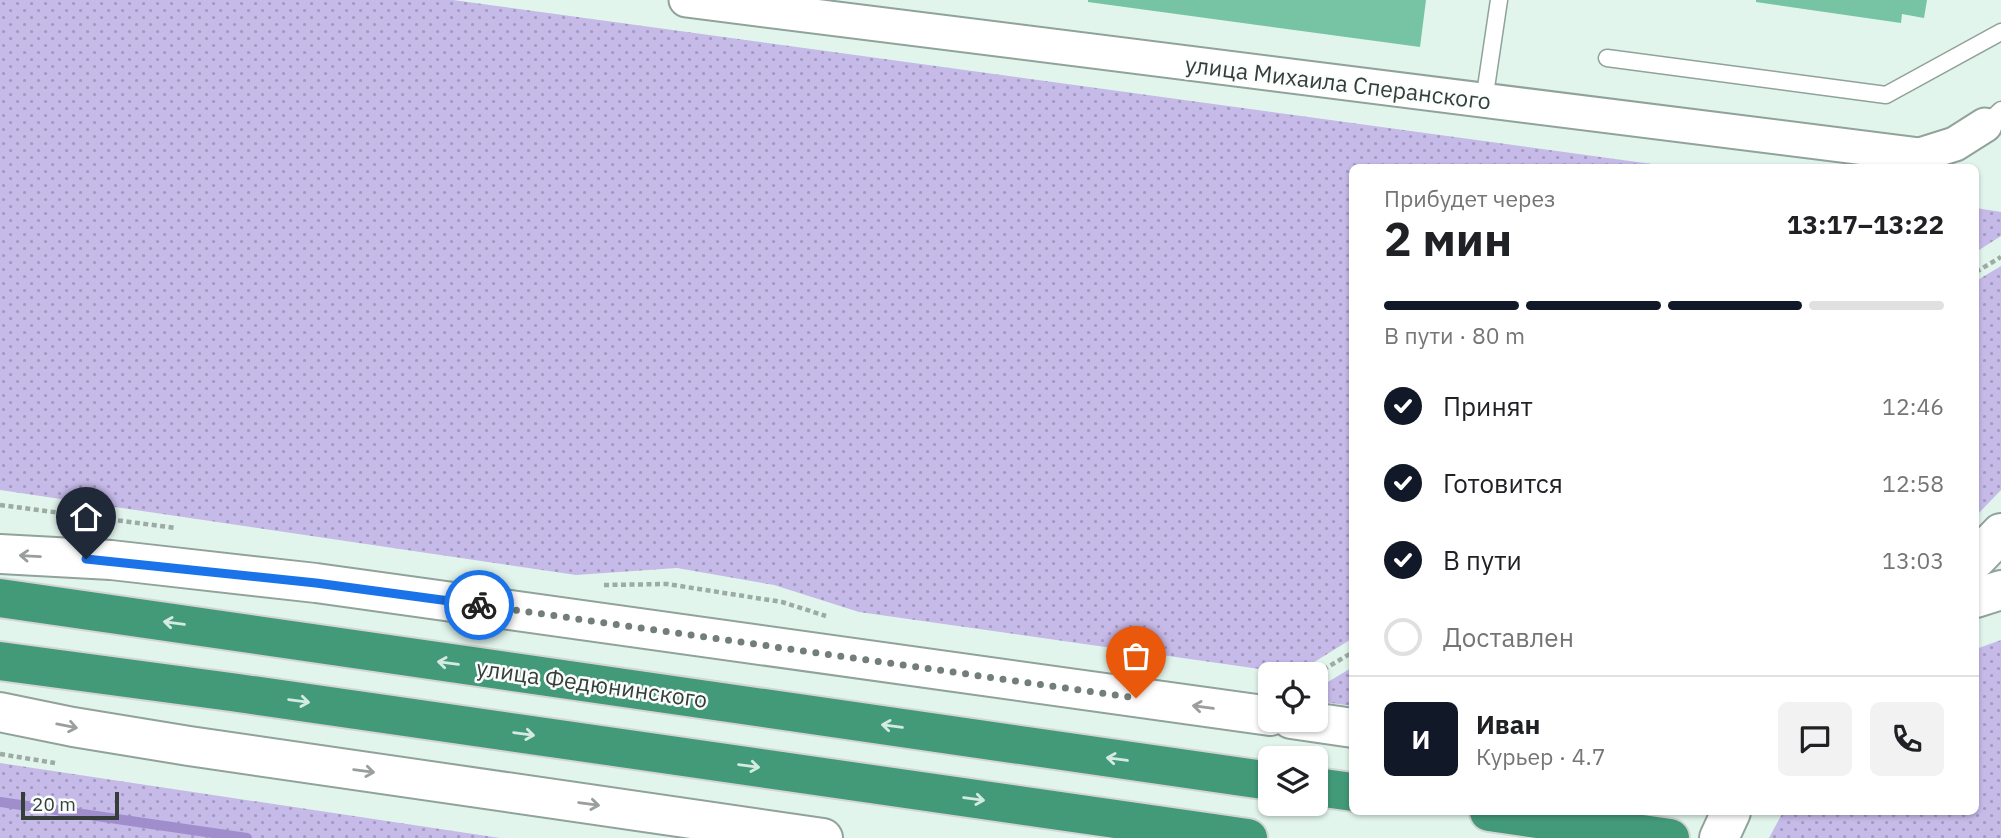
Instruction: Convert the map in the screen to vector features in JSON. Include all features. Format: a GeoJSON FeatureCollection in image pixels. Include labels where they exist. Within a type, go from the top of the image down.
{"type":"FeatureCollection","features":[{"type":"Feature","properties":{"kind":"highway","name":"улица Федюнинского"},"geometry":{"type":"LineString","coordinates":[[0,598],[1258,779]]}},
{"type":"Feature","properties":{"kind":"highway"},"geometry":{"type":"LineString","coordinates":[[0,661],[1248,838]]}},
{"type":"Feature","properties":{"kind":"highway"},"geometry":{"type":"LineString","coordinates":[[1328,789],[1349,791]]}},
{"type":"Feature","properties":{"kind":"highway"},"geometry":{"type":"LineString","coordinates":[[1510,815],[1670,838]]}},
{"type":"Feature","properties":{"kind":"main road"},"geometry":{"type":"LineString","coordinates":[[1979,556],[2001,533]]}},
{"type":"Feature","properties":{"kind":"main road"},"geometry":{"type":"LineString","coordinates":[[0,554],[111,560],[316,583],[1258,714]]}},
{"type":"Feature","properties":{"kind":"main road"},"geometry":{"type":"LineString","coordinates":[[1979,597],[2001,590]]}},
{"type":"Feature","properties":{"kind":"main road"},"geometry":{"type":"LineString","coordinates":[[0,712],[189,746],[823,838]]}},
{"type":"Feature","properties":{"kind":"main road"},"geometry":{"type":"LineString","coordinates":[[1328,724],[1349,727]]}},
{"type":"Feature","properties":{"kind":"main road"},"geometry":{"type":"LineString","coordinates":[[1719,838],[1730,815]]}},
{"type":"Feature","properties":{"kind":"street","name":"улица Михаила Сперанского"},"geometry":{"type":"LineString","coordinates":[[686,0],[756,4],[1484,101],[1920,155],[1955,144],[1993,118]]}},
{"type":"Feature","properties":{"kind":"lane"},"geometry":{"type":"LineString","coordinates":[[1484,101],[1499,0]]}},
{"type":"Feature","properties":{"kind":"lane"},"geometry":{"type":"LineString","coordinates":[[1607,58],[1886,95],[2001,32]]}},
{"type":"Feature","properties":{"kind":"path"},"geometry":{"type":"LineString","coordinates":[[1979,270],[2001,257]]}},
{"type":"Feature","properties":{"kind":"path"},"geometry":{"type":"LineString","coordinates":[[1328,667],[1349,654]]}},
{"type":"Feature","properties":{"kind":"shaded area"},"geometry":{"type":"Polygon","coordinates":[[[0,0],[453,0],[1652,164],[1349,164],[1349,640],[1314,662],[1258,662],[1258,669],[859,612],[774,585],[677,568],[576,575],[0,490],[0,0]]]}},
{"type":"Feature","properties":{"kind":"shaded area"},"geometry":{"type":"Polygon","coordinates":[[[1979,208],[2001,212],[2001,236],[1979,250],[1979,208]]]}},
{"type":"Feature","properties":{"kind":"shaded area"},"geometry":{"type":"Polygon","coordinates":[[[2001,266],[2001,490],[1979,513],[1979,279],[2001,266]]]}},
{"type":"Feature","properties":{"kind":"shaded area"},"geometry":{"type":"Polygon","coordinates":[[[2001,640],[2001,838],[1769,838],[1781,815],[1979,815],[1979,648],[2001,640]]]}},
{"type":"Feature","properties":{"kind":"shaded area"},"geometry":{"type":"Polygon","coordinates":[[[1349,669],[1349,705],[1328,703],[1328,682],[1349,669]]]}},
{"type":"Feature","properties":{"kind":"shaded area"},"geometry":{"type":"Polygon","coordinates":[[[0,763],[500,838],[0,838],[0,763]]]}},
{"type":"Feature","properties":{"kind":"building"},"geometry":{"type":"Polygon","coordinates":[[[1088,0],[1426,0],[1420,47],[1088,0]]]}},
{"type":"Feature","properties":{"kind":"building"},"geometry":{"type":"Polygon","coordinates":[[[1756,0],[1927,0],[1924,18],[1902,14],[1901,23],[1756,0]]]}},
{"type":"Feature","properties":{"kind":"waterway"},"geometry":{"type":"LineString","coordinates":[[0,802],[247,838]]}},
{"type":"Feature","properties":{"kind":"way so far"},"geometry":{"type":"LineString","coordinates":[[479,605],[1136,698]]}},
{"type":"Feature","properties":{"kind":"route"},"geometry":{"type":"LineString","coordinates":[[86,559],[316,583],[479,605]]}}]}
